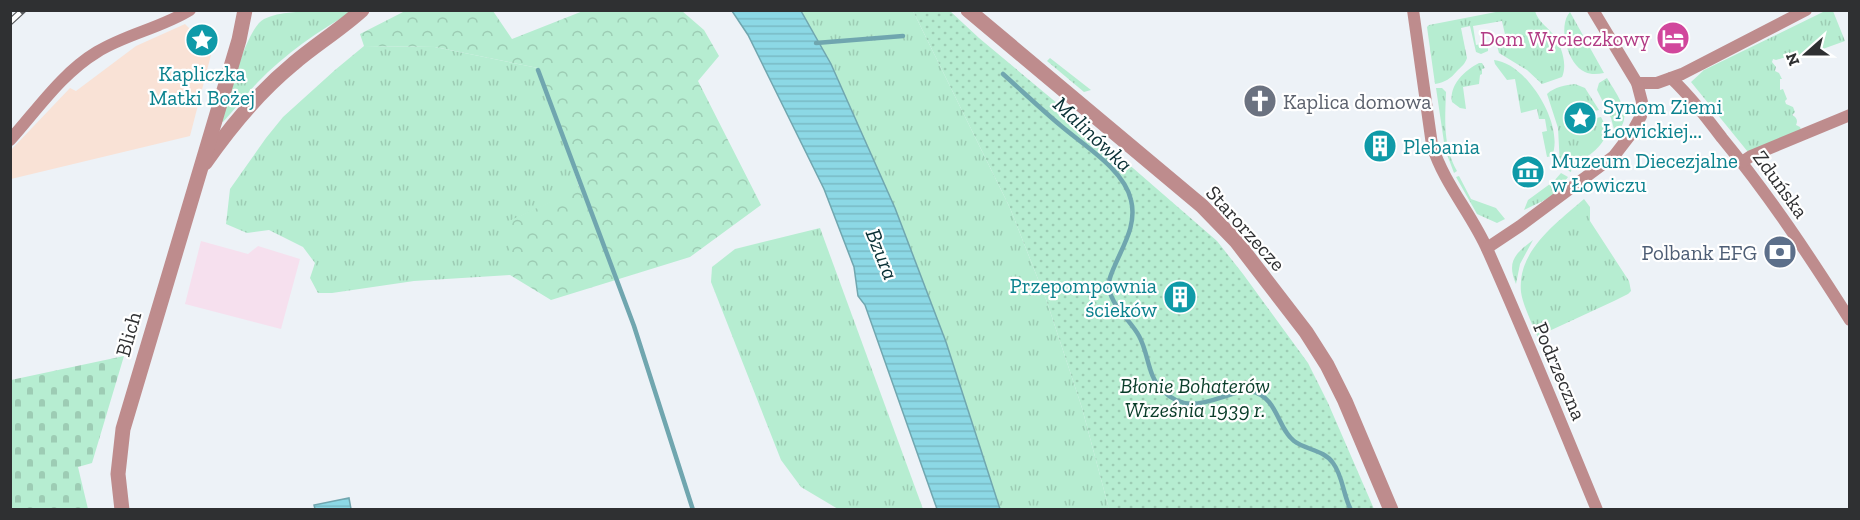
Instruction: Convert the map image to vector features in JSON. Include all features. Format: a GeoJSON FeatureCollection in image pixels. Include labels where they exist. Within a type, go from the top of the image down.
{"type":"FeatureCollection","features":[{"type":"Feature","properties":{"kind":"street"},"geometry":{"type":"LineString","coordinates":[[10,140],[82,62],[99,51],[190,10]]}},
{"type":"Feature","properties":{"kind":"street","name":"Blich"},"geometry":{"type":"LineString","coordinates":[[122,510],[117,474],[123,429],[198,173],[218,132],[245,10]]}},
{"type":"Feature","properties":{"kind":"street","name":"Blich"},"geometry":{"type":"LineString","coordinates":[[218,132],[253,102],[277,77],[315,45],[351,21],[362,10]]}},
{"type":"Feature","properties":{"kind":"street","name":"Starorzecze"},"geometry":{"type":"LineString","coordinates":[[968,10],[1202,206],[1236,242],[1305,332],[1327,365],[1345,401],[1391,510]]}},
{"type":"Feature","properties":{"kind":"street","name":"Podrzeczna"},"geometry":{"type":"LineString","coordinates":[[1413,10],[1432,145],[1436,157],[1444,175],[1487,248],[1597,510]]}},
{"type":"Feature","properties":{"kind":"street"},"geometry":{"type":"LineString","coordinates":[[1487,248],[1614,156],[1641,116],[1642,102],[1637,83],[1593,10]]}},
{"type":"Feature","properties":{"kind":"street"},"geometry":{"type":"LineString","coordinates":[[1637,83],[1657,83],[1671,78],[1806,10]]}},
{"type":"Feature","properties":{"kind":"street","name":"Zduńska"},"geometry":{"type":"LineString","coordinates":[[1671,78],[1683,89],[1742,162],[1796,237],[1850,320]]}},
{"type":"Feature","properties":{"kind":"street"},"geometry":{"type":"LineString","coordinates":[[1742,162],[1751,156],[1850,115]]}},
{"type":"Feature","properties":{"kind":"shaded area"},"geometry":{"type":"Polygon","coordinates":[[[185,24],[212,51],[190,136],[11,179],[11,150],[70,88],[76,91],[136,46],[185,24]]]}},
{"type":"Feature","properties":{"kind":"shaded area"},"geometry":{"type":"Polygon","coordinates":[[[201,241],[248,254],[258,246],[300,259],[281,329],[185,304],[201,241]]]}},
{"type":"Feature","properties":{"kind":"green space"},"geometry":{"type":"Polygon","coordinates":[[[319,11],[354,11],[315,34],[291,52],[257,83],[223,122],[221,121],[244,50],[257,25],[264,19],[277,15],[319,11]]]}},
{"type":"Feature","properties":{"kind":"green space"},"geometry":{"type":"Polygon","coordinates":[[[405,11],[493,11],[512,39],[583,11],[682,11],[704,30],[719,56],[698,81],[761,205],[690,257],[551,300],[510,275],[509,221],[580,188],[538,68],[435,47],[364,46],[360,34],[405,11]]]}},
{"type":"Feature","properties":{"kind":"green space"},"geometry":{"type":"Polygon","coordinates":[[[801,11],[913,11],[1010,208],[1047,302],[1082,408],[1109,509],[1000,509],[946,342],[895,208],[831,64],[801,11]]]}},
{"type":"Feature","properties":{"kind":"green space","name":"Błonie Bohaterów Września 1939 r."},"geometry":{"type":"Polygon","coordinates":[[[913,11],[950,11],[1217,241],[1308,363],[1374,509],[1109,509],[1082,408],[1047,302],[1010,208],[913,11]]]}},
{"type":"Feature","properties":{"kind":"green space"},"geometry":{"type":"Polygon","coordinates":[[[1501,11],[1535,11],[1561,48],[1564,60],[1562,77],[1542,84],[1527,70],[1499,53],[1496,42],[1506,39],[1502,21],[1473,26],[1476,45],[1485,43],[1488,45],[1488,51],[1481,54],[1476,52],[1470,26],[1461,28],[1467,58],[1450,78],[1435,84],[1427,27],[1501,11]]]}},
{"type":"Feature","properties":{"kind":"green space"},"geometry":{"type":"Polygon","coordinates":[[[1825,11],[1833,11],[1845,41],[1795,59],[1797,64],[1789,67],[1786,58],[1789,56],[1773,59],[1772,62],[1776,67],[1775,71],[1782,79],[1780,79],[1780,90],[1783,89],[1787,99],[1786,104],[1793,107],[1795,112],[1792,115],[1796,118],[1796,125],[1802,132],[1748,152],[1691,82],[1704,70],[1825,11]]]}},
{"type":"Feature","properties":{"kind":"green space"},"geometry":{"type":"Polygon","coordinates":[[[1570,12],[1604,73],[1587,73],[1579,68],[1569,54],[1564,26],[1570,12]]]}},
{"type":"Feature","properties":{"kind":"green space"},"geometry":{"type":"Polygon","coordinates":[[[364,46],[435,47],[538,68],[580,189],[510,221],[510,275],[414,281],[318,293],[310,278],[315,263],[303,247],[269,230],[247,233],[226,224],[230,189],[266,138],[283,117],[364,46]]]}},
{"type":"Feature","properties":{"kind":"green space"},"geometry":{"type":"Polygon","coordinates":[[[1050,58],[1091,90],[1084,92],[1047,61],[1050,58]]]}},
{"type":"Feature","properties":{"kind":"green space"},"geometry":{"type":"Polygon","coordinates":[[[1494,60],[1519,72],[1540,98],[1553,129],[1555,143],[1552,156],[1547,157],[1542,132],[1547,131],[1545,119],[1539,119],[1537,109],[1521,113],[1515,79],[1507,80],[1494,60]]]}},
{"type":"Feature","properties":{"kind":"green space"},"geometry":{"type":"Polygon","coordinates":[[[1482,63],[1485,68],[1482,69],[1479,84],[1463,87],[1466,109],[1460,108],[1452,102],[1453,90],[1459,79],[1482,63]]]}},
{"type":"Feature","properties":{"kind":"green space"},"geometry":{"type":"Polygon","coordinates":[[[1607,78],[1623,106],[1624,120],[1615,133],[1611,118],[1597,90],[1599,83],[1607,78]]]}},
{"type":"Feature","properties":{"kind":"green space"},"geometry":{"type":"Polygon","coordinates":[[[1575,84],[1585,88],[1599,110],[1577,115],[1578,122],[1601,117],[1606,131],[1598,147],[1572,167],[1571,172],[1560,166],[1558,128],[1547,94],[1557,88],[1575,84]]]}},
{"type":"Feature","properties":{"kind":"green space"},"geometry":{"type":"Polygon","coordinates":[[[1436,88],[1442,88],[1446,92],[1446,133],[1449,152],[1457,171],[1454,173],[1445,149],[1436,88]]]}},
{"type":"Feature","properties":{"kind":"green space"},"geometry":{"type":"Polygon","coordinates":[[[1561,173],[1568,177],[1555,195],[1524,210],[1528,200],[1561,173]]]}},
{"type":"Feature","properties":{"kind":"green space"},"geometry":{"type":"Polygon","coordinates":[[[1459,176],[1471,199],[1496,208],[1505,219],[1497,223],[1477,214],[1456,177],[1459,176]]]}},
{"type":"Feature","properties":{"kind":"green space"},"geometry":{"type":"Polygon","coordinates":[[[1584,199],[1590,207],[1590,221],[1629,281],[1631,291],[1547,332],[1541,345],[1522,298],[1521,277],[1525,263],[1532,250],[1551,228],[1584,199]]]}},
{"type":"Feature","properties":{"kind":"green space"},"geometry":{"type":"Polygon","coordinates":[[[820,228],[923,509],[838,509],[801,487],[781,460],[711,282],[712,267],[735,249],[820,228]]]}},
{"type":"Feature","properties":{"kind":"green space"},"geometry":{"type":"Polygon","coordinates":[[[1533,240],[1520,264],[1516,284],[1512,269],[1514,258],[1533,240]]]}},
{"type":"Feature","properties":{"kind":"green space"},"geometry":{"type":"Polygon","coordinates":[[[124,356],[92,463],[78,467],[88,509],[11,509],[11,380],[124,356]]]}},
{"type":"Feature","properties":{"kind":"water","name":"Bzura"},"geometry":{"type":"Polygon","coordinates":[[[732,11],[801,11],[831,64],[895,208],[946,342],[1000,509],[937,509],[865,305],[858,296],[854,267],[824,189],[748,35],[732,11]]]}},
{"type":"Feature","properties":{"kind":"water"},"geometry":{"type":"Polygon","coordinates":[[[349,498],[351,509],[315,509],[314,505],[349,498]]]}},
{"type":"Feature","properties":{"kind":"waterway","name":"Malinówka"},"geometry":{"type":"LineString","coordinates":[[816,43],[903,36]]}},
{"type":"Feature","properties":{"kind":"waterway"},"geometry":{"type":"LineString","coordinates":[[538,70],[634,326],[693,510]]}},
{"type":"Feature","properties":{"kind":"waterway","name":"Malinówka"},"geometry":{"type":"LineString","coordinates":[[1003,74],[1053,119],[1102,158],[1127,189],[1132,209],[1131,226],[1111,275],[1109,290],[1115,304],[1139,336],[1157,384],[1170,397],[1194,404],[1246,390],[1260,394],[1272,406],[1284,429],[1294,441],[1325,455],[1333,463],[1351,510]]}},
{"type":"Feature","properties":{"kind":"railway"},"geometry":{"type":"LineString","coordinates":[[10,22],[23,10]]}},
{"type":"Feature","properties":{"kind":"place","name":"Dom Wycieczkowy"},"geometry":{"type":"Point","coordinates":[1673,38]}},
{"type":"Feature","properties":{"kind":"place","name":"Kapliczka Matki Bożej"},"geometry":{"type":"Point","coordinates":[202,40]}},
{"type":"Feature","properties":{"kind":"place","name":"Kaplica domowa"},"geometry":{"type":"Point","coordinates":[1260,101]}},
{"type":"Feature","properties":{"kind":"place","name":"Synom Ziemi Łowickiej..."},"geometry":{"type":"Point","coordinates":[1580,118]}},
{"type":"Feature","properties":{"kind":"place","name":"Plebania"},"geometry":{"type":"Point","coordinates":[1380,146]}},
{"type":"Feature","properties":{"kind":"place","name":"Muzeum Diecezjalne w Łowiczu"},"geometry":{"type":"Point","coordinates":[1528,172]}},
{"type":"Feature","properties":{"kind":"place","name":"Polbank EFG"},"geometry":{"type":"Point","coordinates":[1780,252]}},
{"type":"Feature","properties":{"kind":"place","name":"Przepompownia ścieków"},"geometry":{"type":"Point","coordinates":[1180,297]}}]}
